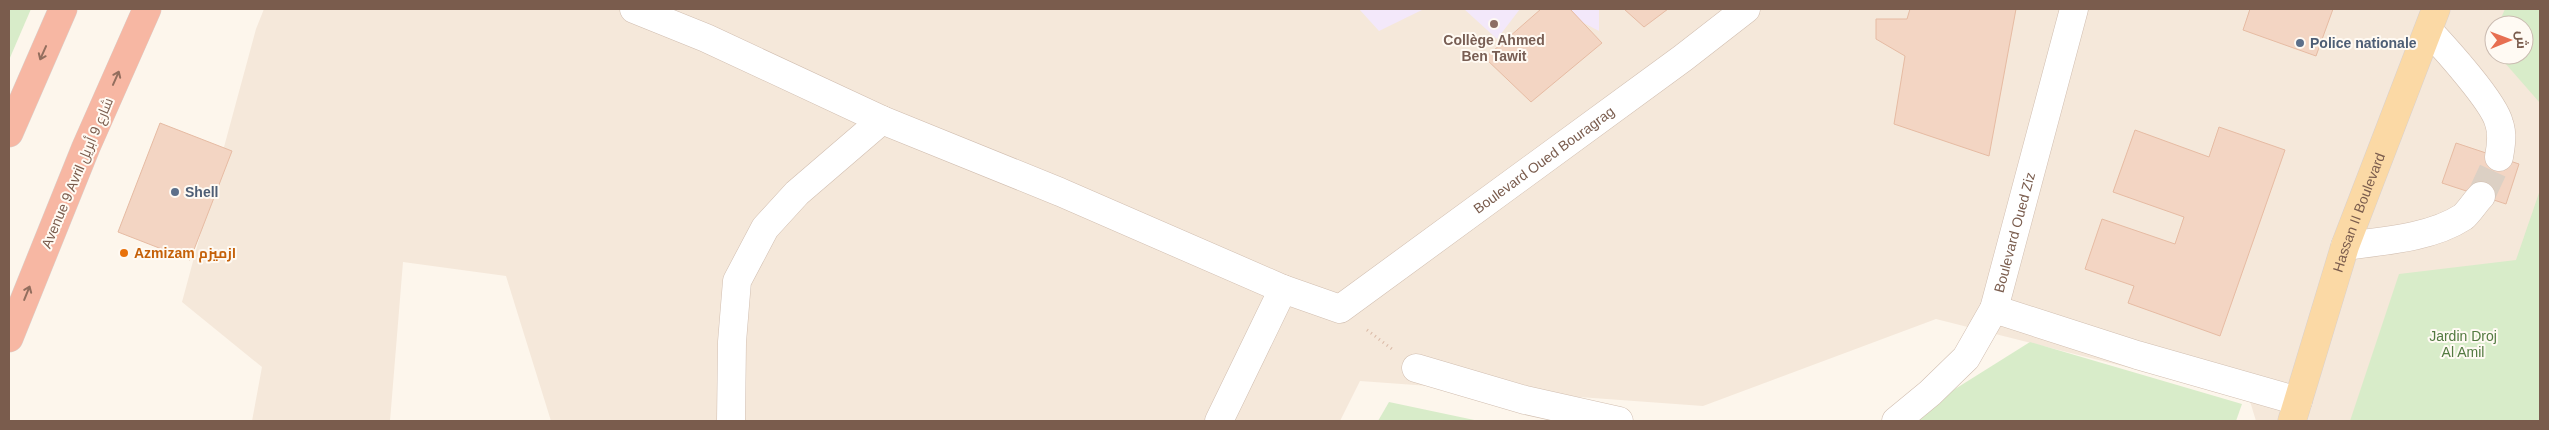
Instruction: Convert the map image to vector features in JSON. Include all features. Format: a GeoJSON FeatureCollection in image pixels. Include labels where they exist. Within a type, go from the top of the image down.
{"type":"FeatureCollection","features":[{"type":"Feature","properties":{"kind":"highway"},"geometry":{"type":"LineString","coordinates":[[9,133],[63,9]]}},
{"type":"Feature","properties":{"kind":"highway","name":"Avenue 9 Avril شارع 9 أبريل"},"geometry":{"type":"LineString","coordinates":[[9,338],[86,147],[147,9]]}},
{"type":"Feature","properties":{"kind":"main road","name":"Hassan II Boulevard"},"geometry":{"type":"LineString","coordinates":[[2295,411],[2345,246],[2432,20]]}},
{"type":"Feature","properties":{"kind":"street"},"geometry":{"type":"LineString","coordinates":[[634,9],[706,38],[882,120],[1060,192],[1283,289],[1340,309]]}},
{"type":"Feature","properties":{"kind":"street","name":"Boulevard Oued Bouragrag"},"geometry":{"type":"LineString","coordinates":[[1340,309],[1683,58],[1746,9]]}},
{"type":"Feature","properties":{"kind":"street","name":"Boulevard Oued Ziz"},"geometry":{"type":"LineString","coordinates":[[1896,421],[1930,393],[1966,358],[1994,309],[2074,9]]}},
{"type":"Feature","properties":{"kind":"street"},"geometry":{"type":"LineString","coordinates":[[2432,20],[2499,121],[2502,137],[2499,158]]}},
{"type":"Feature","properties":{"kind":"street"},"geometry":{"type":"LineString","coordinates":[[731,421],[732,342],[737,280],[765,228],[797,193],[882,120]]}},
{"type":"Feature","properties":{"kind":"street"},"geometry":{"type":"LineString","coordinates":[[2345,246],[2412,236],[2438,227],[2463,216],[2481,196]]}},
{"type":"Feature","properties":{"kind":"street"},"geometry":{"type":"LineString","coordinates":[[1219,421],[1283,289]]}},
{"type":"Feature","properties":{"kind":"street"},"geometry":{"type":"LineString","coordinates":[[1994,309],[2137,355],[2295,411]]}},
{"type":"Feature","properties":{"kind":"street"},"geometry":{"type":"LineString","coordinates":[[1416,368],[1525,400],[1620,421]]}},
{"type":"Feature","properties":{"kind":"path"},"geometry":{"type":"LineString","coordinates":[[1340,309],[1416,368]]}},
{"type":"Feature","properties":{"kind":"shaded area"},"geometry":{"type":"Polygon","coordinates":[[[264,9],[2540,9],[2540,421],[2256,421],[2249,398],[1936,319],[1703,406],[1360,381],[1340,421],[551,421],[506,276],[403,262],[390,421],[252,421],[262,367],[182,302],[256,29],[264,9]]]}},
{"type":"Feature","properties":{"kind":"shaded area","name":"Collège Ahmed Ben Tawit"},"geometry":{"type":"Polygon","coordinates":[[[1359,9],[1424,9],[1379,31],[1359,9]]]}},
{"type":"Feature","properties":{"kind":"shaded area","name":"Collège Ahmed Ben Tawit"},"geometry":{"type":"Polygon","coordinates":[[[1464,9],[1520,9],[1497,39],[1464,9]]]}},
{"type":"Feature","properties":{"kind":"shaded area","name":"Collège Ahmed Ben Tawit"},"geometry":{"type":"Polygon","coordinates":[[[1557,9],[1599,9],[1599,31],[1557,9]]]}},
{"type":"Feature","properties":{"kind":"green space"},"geometry":{"type":"Polygon","coordinates":[[[9,9],[31,9],[9,60],[9,9]]]}},
{"type":"Feature","properties":{"kind":"green space"},"geometry":{"type":"Polygon","coordinates":[[[2505,9],[2540,9],[2540,103],[2507,65],[2534,65],[2534,15],[2502,15],[2505,9]]]}},
{"type":"Feature","properties":{"kind":"green space","name":"Jardin Droj Al Amil"},"geometry":{"type":"Polygon","coordinates":[[[2540,190],[2540,421],[2350,421],[2399,274],[2516,260],[2540,190]]]}},
{"type":"Feature","properties":{"kind":"green space"},"geometry":{"type":"Polygon","coordinates":[[[2030,342],[2242,404],[2236,421],[1904,421],[2030,342]]]}},
{"type":"Feature","properties":{"kind":"green space"},"geometry":{"type":"Polygon","coordinates":[[[1389,402],[1479,421],[1378,421],[1389,402]]]}},
{"type":"Feature","properties":{"kind":"building"},"geometry":{"type":"Polygon","coordinates":[[[1541,9],[1570,9],[1602,43],[1531,102],[1485,58],[1541,9]]]}},
{"type":"Feature","properties":{"kind":"building"},"geometry":{"type":"Polygon","coordinates":[[[1624,9],[1668,9],[1644,27],[1624,9]]]}},
{"type":"Feature","properties":{"kind":"building"},"geometry":{"type":"Polygon","coordinates":[[[1910,9],[2016,9],[1989,156],[1894,124],[1905,56],[1876,39],[1876,19],[1907,19],[1910,9]]]}},
{"type":"Feature","properties":{"kind":"building","name":"Police nationale"},"geometry":{"type":"Polygon","coordinates":[[[2250,9],[2333,9],[2316,56],[2243,30],[2250,9]]]}},
{"type":"Feature","properties":{"kind":"building","name":"Shell"},"geometry":{"type":"Polygon","coordinates":[[[160,123],[232,151],[190,260],[118,232],[160,123]]]}},
{"type":"Feature","properties":{"kind":"building"},"geometry":{"type":"Polygon","coordinates":[[[2219,127],[2285,150],[2220,336],[2128,303],[2134,286],[2085,269],[2102,219],[2175,244],[2184,217],[2113,192],[2135,130],[2209,157],[2219,127]]]}},
{"type":"Feature","properties":{"kind":"building"},"geometry":{"type":"Polygon","coordinates":[[[2456,143],[2519,164],[2506,204],[2442,183],[2456,143]]]}},
{"type":"Feature","properties":{"kind":"tunnel"},"geometry":{"type":"LineString","coordinates":[[2481,196],[2499,157]]}},
{"type":"Feature","properties":{"kind":"place","name":"Collège Ahmed Ben Tawit"},"geometry":{"type":"Point","coordinates":[1494,24]}},
{"type":"Feature","properties":{"kind":"place","name":"Police nationale"},"geometry":{"type":"Point","coordinates":[2300,43]}},
{"type":"Feature","properties":{"kind":"place","name":"Shell"},"geometry":{"type":"Point","coordinates":[175,192]}},
{"type":"Feature","properties":{"kind":"place","name":"Azmizam ازميزم"},"geometry":{"type":"Point","coordinates":[124,253]}}]}
